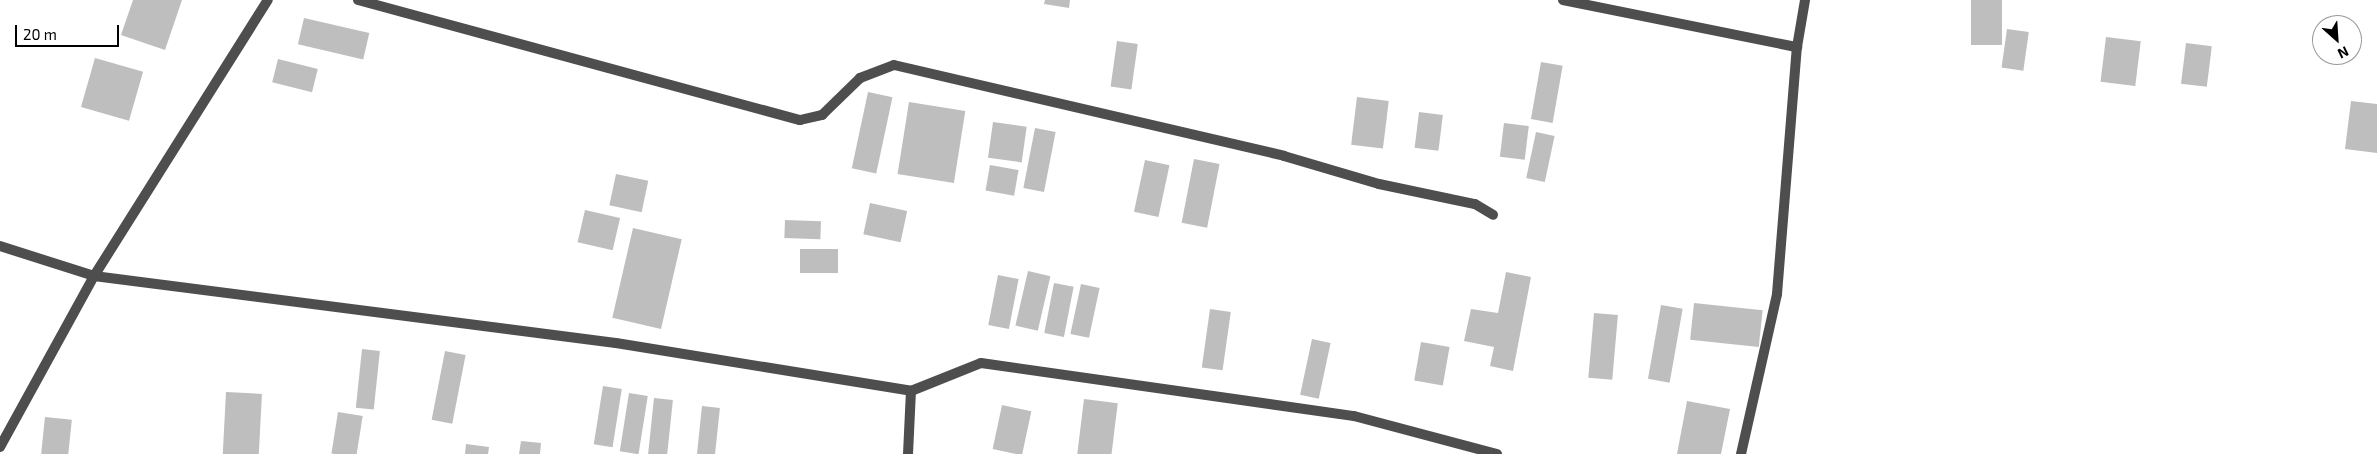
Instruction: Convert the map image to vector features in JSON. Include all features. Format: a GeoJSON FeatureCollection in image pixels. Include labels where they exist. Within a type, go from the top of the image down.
{"type":"FeatureCollection","features":[{"type":"Feature","properties":{"kind":"street"},"geometry":{"type":"LineString","coordinates":[[0,447],[94,276],[268,0]]}},
{"type":"Feature","properties":{"kind":"street"},"geometry":{"type":"LineString","coordinates":[[358,0],[800,120],[822,115],[860,78],[894,65],[1284,156],[1379,184],[1475,204],[1493,215]]}},
{"type":"Feature","properties":{"kind":"street"},"geometry":{"type":"LineString","coordinates":[[1563,0],[1798,47]]}},
{"type":"Feature","properties":{"kind":"street"},"geometry":{"type":"LineString","coordinates":[[1741,454],[1777,294],[1798,47],[1805,0]]}},
{"type":"Feature","properties":{"kind":"street"},"geometry":{"type":"LineString","coordinates":[[0,246],[94,276],[616,343],[911,391],[981,364],[1354,416],[1497,454]]}},
{"type":"Feature","properties":{"kind":"street"},"geometry":{"type":"LineString","coordinates":[[908,454],[911,391]]}},
{"type":"Feature","properties":{"kind":"building"},"geometry":{"type":"Polygon","coordinates":[[[133,0],[182,0],[165,50],[121,35],[133,0]]]}},
{"type":"Feature","properties":{"kind":"building"},"geometry":{"type":"Polygon","coordinates":[[[1045,0],[1070,0],[1069,8],[1044,4],[1045,0]]]}},
{"type":"Feature","properties":{"kind":"building"},"geometry":{"type":"Polygon","coordinates":[[[1971,0],[2002,0],[2002,45],[1971,45],[1971,0]]]}},
{"type":"Feature","properties":{"kind":"building"},"geometry":{"type":"Polygon","coordinates":[[[304,18],[369,33],[363,59],[298,44],[304,18]]]}},
{"type":"Feature","properties":{"kind":"building"},"geometry":{"type":"Polygon","coordinates":[[[2007,29],[2029,32],[2023,71],[2002,68],[2007,29]]]}},
{"type":"Feature","properties":{"kind":"building"},"geometry":{"type":"Polygon","coordinates":[[[2106,37],[2141,41],[2135,86],[2101,82],[2106,37]]]}},
{"type":"Feature","properties":{"kind":"building"},"geometry":{"type":"Polygon","coordinates":[[[1117,41],[1138,44],[1131,89],[1111,87],[1117,41]]]}},
{"type":"Feature","properties":{"kind":"building"},"geometry":{"type":"Polygon","coordinates":[[[2186,43],[2212,46],[2207,87],[2181,84],[2186,43]]]}},
{"type":"Feature","properties":{"kind":"building"},"geometry":{"type":"Polygon","coordinates":[[[95,58],[143,72],[129,121],[81,107],[95,58]]]}},
{"type":"Feature","properties":{"kind":"building"},"geometry":{"type":"Polygon","coordinates":[[[278,59],[318,69],[312,92],[272,82],[278,59]]]}},
{"type":"Feature","properties":{"kind":"building"},"geometry":{"type":"Polygon","coordinates":[[[1541,62],[1563,66],[1553,123],[1531,119],[1541,62]]]}},
{"type":"Feature","properties":{"kind":"building"},"geometry":{"type":"Polygon","coordinates":[[[868,92],[892,97],[876,173],[852,168],[868,92]]]}},
{"type":"Feature","properties":{"kind":"building"},"geometry":{"type":"Polygon","coordinates":[[[1357,97],[1389,101],[1383,149],[1351,145],[1357,97]]]}},
{"type":"Feature","properties":{"kind":"building"},"geometry":{"type":"Polygon","coordinates":[[[2351,101],[2377,104],[2377,153],[2345,149],[2351,101]]]}},
{"type":"Feature","properties":{"kind":"building"},"geometry":{"type":"Polygon","coordinates":[[[909,102],[965,111],[954,183],[898,174],[909,102]]]}},
{"type":"Feature","properties":{"kind":"building"},"geometry":{"type":"Polygon","coordinates":[[[1419,112],[1443,115],[1438,151],[1415,148],[1419,112]]]}},
{"type":"Feature","properties":{"kind":"building"},"geometry":{"type":"Polygon","coordinates":[[[993,122],[1027,127],[1022,162],[988,158],[993,122]]]}},
{"type":"Feature","properties":{"kind":"building"},"geometry":{"type":"Polygon","coordinates":[[[1504,123],[1529,126],[1525,160],[1500,157],[1504,123]]]}},
{"type":"Feature","properties":{"kind":"building"},"geometry":{"type":"Polygon","coordinates":[[[1035,128],[1056,132],[1044,192],[1023,188],[1035,128]]]}},
{"type":"Feature","properties":{"kind":"building"},"geometry":{"type":"Polygon","coordinates":[[[1536,132],[1555,136],[1545,182],[1526,178],[1536,132]]]}},
{"type":"Feature","properties":{"kind":"building"},"geometry":{"type":"Polygon","coordinates":[[[1194,159],[1220,164],[1207,228],[1182,223],[1194,159]]]}},
{"type":"Feature","properties":{"kind":"building"},"geometry":{"type":"Polygon","coordinates":[[[1145,160],[1169,165],[1158,217],[1134,212],[1145,160]]]}},
{"type":"Feature","properties":{"kind":"building"},"geometry":{"type":"Polygon","coordinates":[[[990,165],[1019,170],[1014,196],[985,191],[990,165]]]}},
{"type":"Feature","properties":{"kind":"building"},"geometry":{"type":"Polygon","coordinates":[[[616,174],[648,181],[642,212],[609,205],[616,174]]]}},
{"type":"Feature","properties":{"kind":"building"},"geometry":{"type":"Polygon","coordinates":[[[870,203],[907,211],[901,242],[863,234],[870,203]]]}},
{"type":"Feature","properties":{"kind":"building"},"geometry":{"type":"Polygon","coordinates":[[[585,210],[620,218],[613,250],[578,242],[585,210]]]}},
{"type":"Feature","properties":{"kind":"building"},"geometry":{"type":"Polygon","coordinates":[[[785,220],[821,221],[820,239],[784,238],[785,220]]]}},
{"type":"Feature","properties":{"kind":"building"},"geometry":{"type":"Polygon","coordinates":[[[633,228],[682,239],[661,329],[612,318],[633,228]]]}},
{"type":"Feature","properties":{"kind":"building"},"geometry":{"type":"Polygon","coordinates":[[[800,249],[838,249],[838,273],[800,273],[800,249]]]}},
{"type":"Feature","properties":{"kind":"building"},"geometry":{"type":"Polygon","coordinates":[[[1028,271],[1050,276],[1038,331],[1015,326],[1028,271]]]}},
{"type":"Feature","properties":{"kind":"building"},"geometry":{"type":"Polygon","coordinates":[[[1506,272],[1531,277],[1513,371],[1490,366],[1494,347],[1464,341],[1471,309],[1498,313],[1506,272]]]}},
{"type":"Feature","properties":{"kind":"building"},"geometry":{"type":"Polygon","coordinates":[[[998,275],[1019,279],[1009,329],[988,325],[998,275]]]}},
{"type":"Feature","properties":{"kind":"building"},"geometry":{"type":"Polygon","coordinates":[[[1054,283],[1074,287],[1064,337],[1044,333],[1054,283]]]}},
{"type":"Feature","properties":{"kind":"building"},"geometry":{"type":"Polygon","coordinates":[[[1081,284],[1100,288],[1089,338],[1070,334],[1081,284]]]}},
{"type":"Feature","properties":{"kind":"building"},"geometry":{"type":"Polygon","coordinates":[[[1694,303],[1763,310],[1759,347],[1690,340],[1694,303]]]}},
{"type":"Feature","properties":{"kind":"building"},"geometry":{"type":"Polygon","coordinates":[[[1661,305],[1683,309],[1670,383],[1648,379],[1661,305]]]}},
{"type":"Feature","properties":{"kind":"building"},"geometry":{"type":"Polygon","coordinates":[[[1210,309],[1231,312],[1223,370],[1202,367],[1210,309]]]}},
{"type":"Feature","properties":{"kind":"building"},"geometry":{"type":"Polygon","coordinates":[[[1594,313],[1618,315],[1612,380],[1588,378],[1594,313]]]}},
{"type":"Feature","properties":{"kind":"building"},"geometry":{"type":"Polygon","coordinates":[[[1312,339],[1331,343],[1319,399],[1300,395],[1312,339]]]}},
{"type":"Feature","properties":{"kind":"building"},"geometry":{"type":"Polygon","coordinates":[[[1421,342],[1450,347],[1443,385],[1414,380],[1421,342]]]}},
{"type":"Feature","properties":{"kind":"building"},"geometry":{"type":"Polygon","coordinates":[[[362,349],[380,351],[374,410],[356,408],[362,349]]]}},
{"type":"Feature","properties":{"kind":"building"},"geometry":{"type":"Polygon","coordinates":[[[445,351],[466,355],[452,424],[432,420],[445,351]]]}},
{"type":"Feature","properties":{"kind":"building"},"geometry":{"type":"Polygon","coordinates":[[[603,386],[622,389],[613,447],[594,444],[603,386]]]}},
{"type":"Feature","properties":{"kind":"building"},"geometry":{"type":"Polygon","coordinates":[[[226,392],[262,394],[259,454],[223,454],[226,392]]]}},
{"type":"Feature","properties":{"kind":"building"},"geometry":{"type":"Polygon","coordinates":[[[629,393],[648,396],[639,454],[620,451],[629,393]]]}},
{"type":"Feature","properties":{"kind":"building"},"geometry":{"type":"Polygon","coordinates":[[[654,398],[673,400],[667,454],[648,454],[654,398]]]}},
{"type":"Feature","properties":{"kind":"building"},"geometry":{"type":"Polygon","coordinates":[[[1084,399],[1118,403],[1112,454],[1077,454],[1084,399]]]}},
{"type":"Feature","properties":{"kind":"building"},"geometry":{"type":"Polygon","coordinates":[[[1687,401],[1730,409],[1721,454],[1677,454],[1687,401]]]}},
{"type":"Feature","properties":{"kind":"building"},"geometry":{"type":"Polygon","coordinates":[[[1002,405],[1031,411],[1022,454],[993,449],[1002,405]]]}},
{"type":"Feature","properties":{"kind":"building"},"geometry":{"type":"Polygon","coordinates":[[[702,406],[720,408],[715,454],[697,454],[702,406]]]}},
{"type":"Feature","properties":{"kind":"building"},"geometry":{"type":"Polygon","coordinates":[[[338,412],[363,416],[357,454],[331,453],[338,412]]]}},
{"type":"Feature","properties":{"kind":"building"},"geometry":{"type":"Polygon","coordinates":[[[45,417],[72,420],[68,454],[41,454],[45,417]]]}},
{"type":"Feature","properties":{"kind":"building"},"geometry":{"type":"Polygon","coordinates":[[[521,441],[541,443],[540,454],[519,454],[521,441]]]}},
{"type":"Feature","properties":{"kind":"building"},"geometry":{"type":"Polygon","coordinates":[[[466,444],[489,447],[488,454],[465,454],[466,444]]]}}]}
